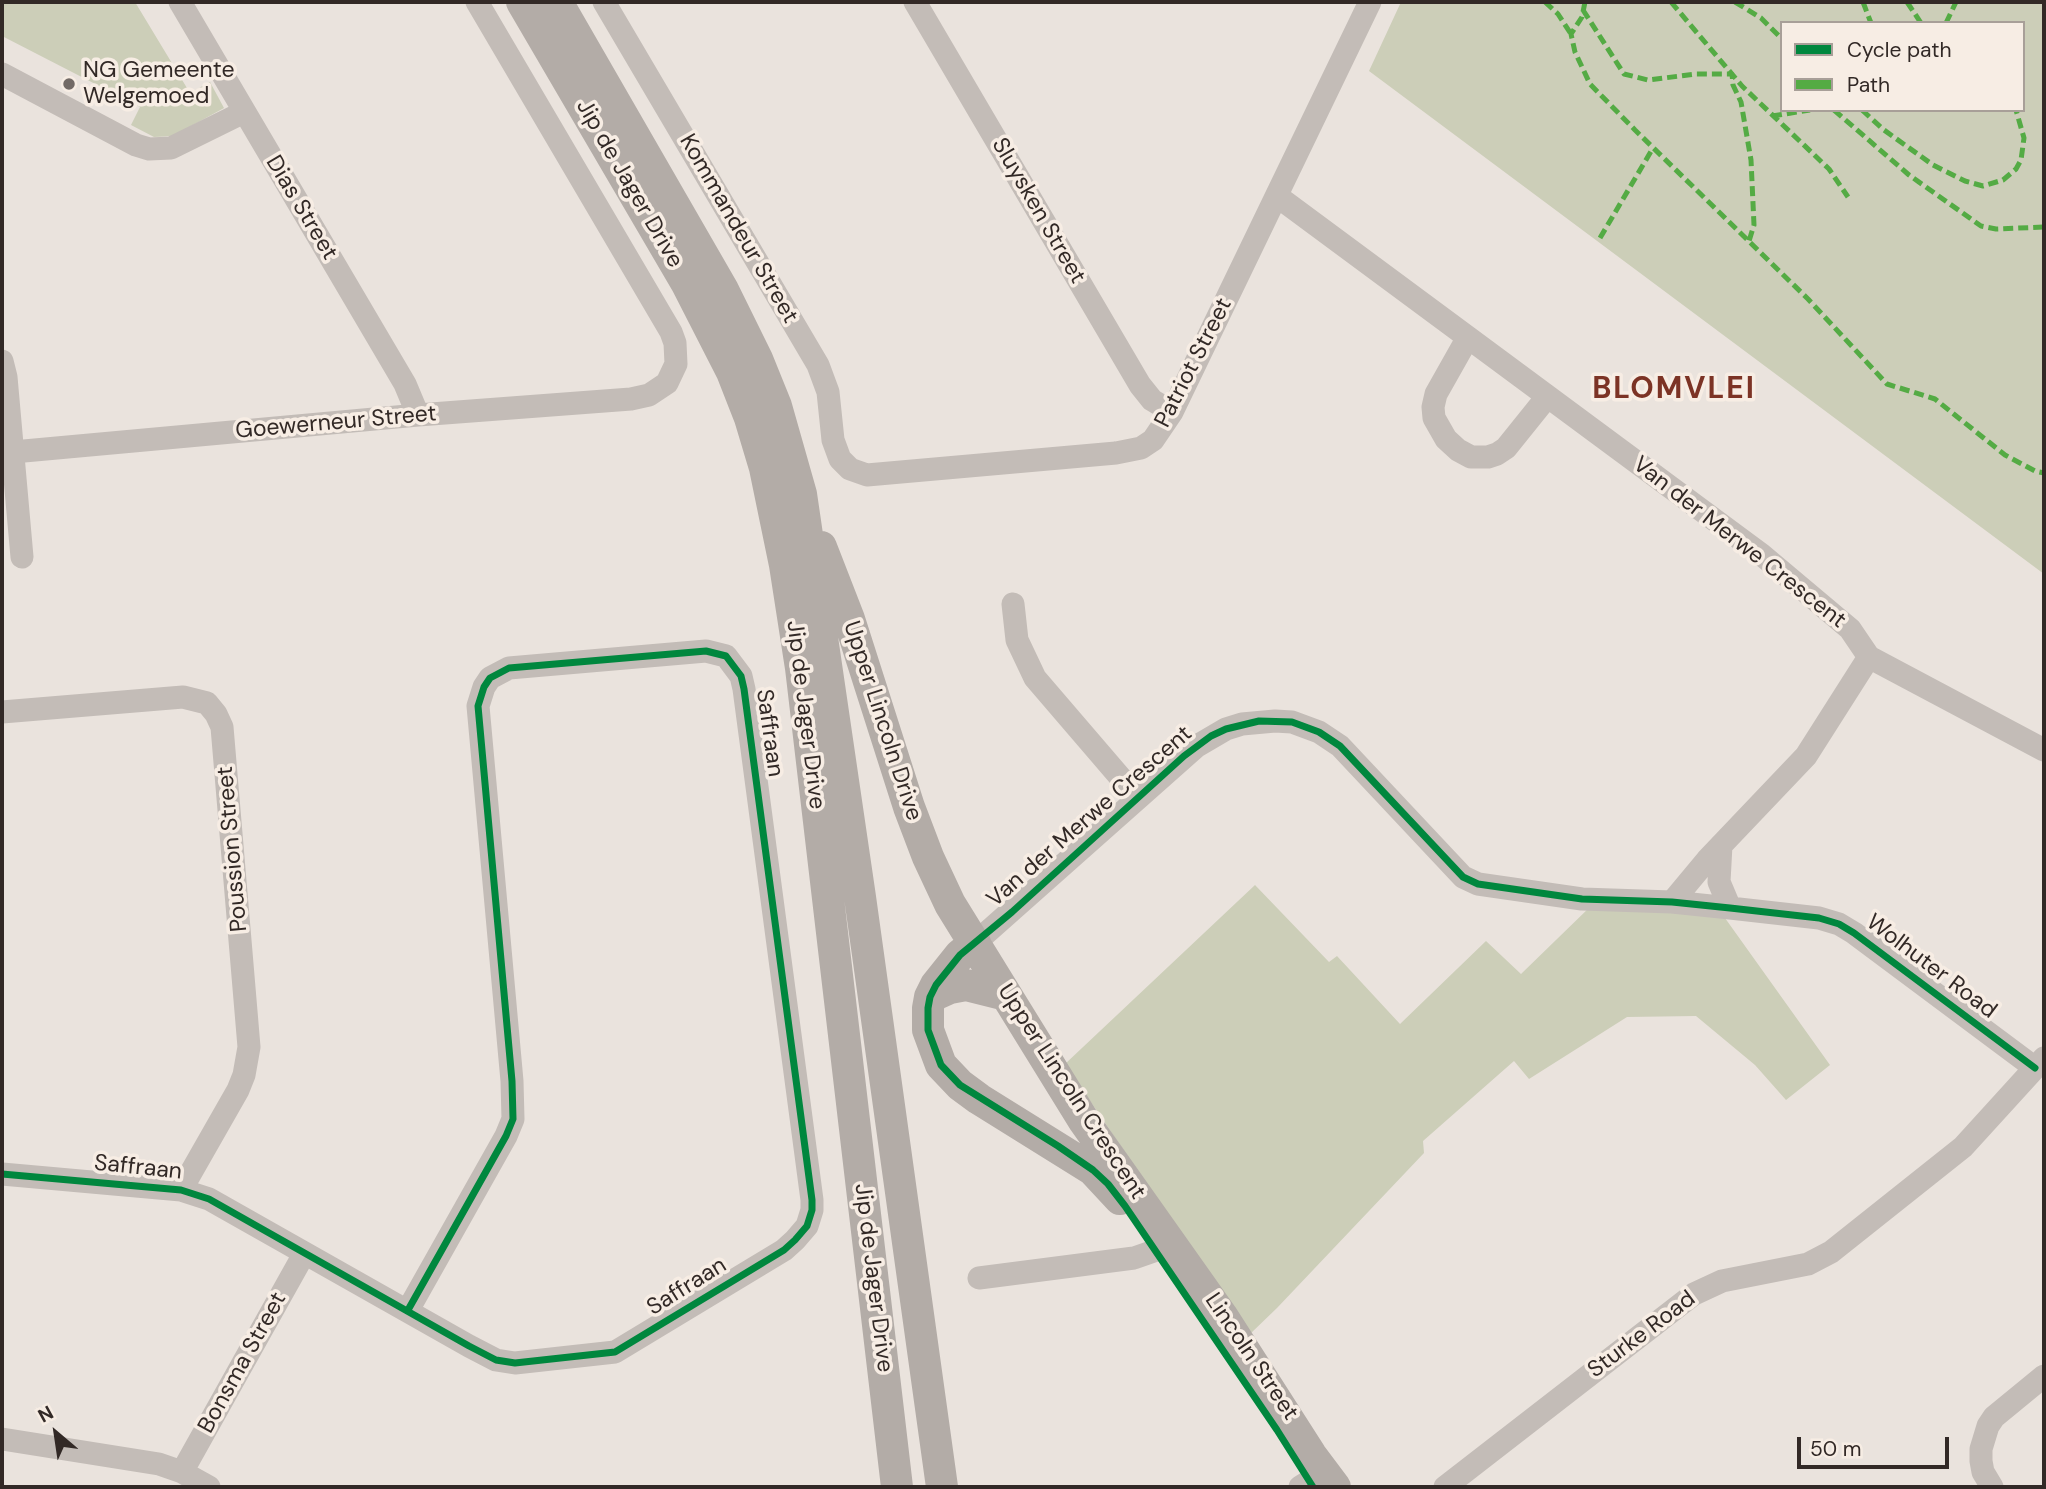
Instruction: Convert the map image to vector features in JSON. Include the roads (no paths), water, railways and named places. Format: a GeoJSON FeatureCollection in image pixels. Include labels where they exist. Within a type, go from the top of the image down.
{"type":"FeatureCollection","features":[{"type":"Feature","properties":{"kind":"main road","name":"Jip de Jager Drive"},"geometry":{"type":"LineString","coordinates":[[522,2],[687,284],[732,372],[765,468],[785,565],[800,667],[897,1487]]}},
{"type":"Feature","properties":{"kind":"main road","name":"Jip de Jager Drive"},"geometry":{"type":"LineString","coordinates":[[557,2],[723,290],[757,359],[776,406],[801,494],[942,1487]]}},
{"type":"Feature","properties":{"kind":"main road","name":"Upper Lincoln Drive"},"geometry":{"type":"LineString","coordinates":[[801,494],[849,619],[909,807],[928,857],[950,904],[975,943]]}},
{"type":"Feature","properties":{"kind":"main road","name":"Upper Lincoln Crescent"},"geometry":{"type":"LineString","coordinates":[[975,943],[1162,1245]]}},
{"type":"Feature","properties":{"kind":"main road"},"geometry":{"type":"LineString","coordinates":[[975,943],[960,955],[930,997],[927,1020],[931,1042],[941,1065],[950,1076],[979,1099],[1093,1170],[1162,1245]]}},
{"type":"Feature","properties":{"kind":"main road"},"geometry":{"type":"LineString","coordinates":[[930,997],[950,988],[966,985],[1006,995]]}},
{"type":"Feature","properties":{"kind":"main road","name":"Lincoln Street"},"geometry":{"type":"LineString","coordinates":[[1162,1245],[1222,1316],[1265,1385],[1316,1483]]}},
{"type":"Feature","properties":{"kind":"street","name":"Dias Street"},"geometry":{"type":"LineString","coordinates":[[180,2],[405,384],[418,415]]}},
{"type":"Feature","properties":{"kind":"street","name":"Goewerneur Street"},"geometry":{"type":"LineString","coordinates":[[7,453],[418,415],[631,399],[649,395],[667,383],[676,364],[675,342],[671,332],[477,2]]}},
{"type":"Feature","properties":{"kind":"street","name":"Kommandeur Street"},"geometry":{"type":"LineString","coordinates":[[604,2],[818,365],[828,392],[836,452],[845,465]]}},
{"type":"Feature","properties":{"kind":"street","name":"Sluysken Street"},"geometry":{"type":"LineString","coordinates":[[915,2],[1140,384],[1152,400],[1171,412]]}},
{"type":"Feature","properties":{"kind":"street","name":"Patriot Street"},"geometry":{"type":"LineString","coordinates":[[845,465],[867,475],[1128,452],[1153,440],[1171,412],[1370,2]]}},
{"type":"Feature","properties":{"kind":"street"},"geometry":{"type":"LineString","coordinates":[[2,74],[136,145],[158,150],[171,148],[244,112]]}},
{"type":"Feature","properties":{"kind":"street","name":"Van der Merwe Crescent"},"geometry":{"type":"LineString","coordinates":[[1276,196],[1762,555],[1850,629],[1869,657]]}},
{"type":"Feature","properties":{"kind":"street"},"geometry":{"type":"LineString","coordinates":[[1467,339],[1436,394],[1433,407],[1434,418],[1446,439],[1458,450],[1471,457],[1497,454],[1506,448],[1547,397]]}},
{"type":"Feature","properties":{"kind":"street"},"geometry":{"type":"LineString","coordinates":[[2,361],[6,377],[7,453],[22,557]]}},
{"type":"Feature","properties":{"kind":"street"},"geometry":{"type":"LineString","coordinates":[[1013,604],[1017,640],[1035,678],[1138,798]]}},
{"type":"Feature","properties":{"kind":"street","name":"Saffraan"},"geometry":{"type":"LineString","coordinates":[[2,1174],[181,1190],[209,1199],[496,1360],[515,1363],[615,1352],[784,1250],[807,1226],[812,1200],[744,689],[741,676],[726,656],[706,651],[509,668],[490,678],[484,687],[478,706],[512,1081],[513,1119],[408,1310]]}},
{"type":"Feature","properties":{"kind":"street"},"geometry":{"type":"LineString","coordinates":[[1672,902],[1721,845],[1806,756],[1869,657],[2044,750]]}},
{"type":"Feature","properties":{"kind":"street","name":"Poussion Street"},"geometry":{"type":"LineString","coordinates":[[2,712],[183,697],[206,703],[216,714],[222,727],[249,1047],[239,1090],[181,1190]]}},
{"type":"Feature","properties":{"kind":"street","name":"Van der Merwe Crescent"},"geometry":{"type":"LineString","coordinates":[[975,943],[1197,746],[1226,729],[1259,721],[1292,722],[1320,732],[1340,747],[1464,877],[1478,884],[1582,899],[1672,902]]}},
{"type":"Feature","properties":{"kind":"street"},"geometry":{"type":"LineString","coordinates":[[1721,845],[1719,882],[1731,908]]}},
{"type":"Feature","properties":{"kind":"street","name":"Wolhuter Road"},"geometry":{"type":"LineString","coordinates":[[1672,902],[1819,918],[1839,924],[2039,1063]]}},
{"type":"Feature","properties":{"kind":"street","name":"Sturke Road"},"geometry":{"type":"LineString","coordinates":[[1445,1487],[1694,1294],[1722,1281],[1798,1267],[1831,1252],[1963,1147],[2039,1063]]}},
{"type":"Feature","properties":{"kind":"street"},"geometry":{"type":"LineString","coordinates":[[979,1278],[1133,1258],[1162,1245]]}},
{"type":"Feature","properties":{"kind":"street","name":"Bonsma Street"},"geometry":{"type":"LineString","coordinates":[[182,1472],[304,1254]]}},
{"type":"Feature","properties":{"kind":"street"},"geometry":{"type":"LineString","coordinates":[[1992,1487],[1980,1461],[1980,1449],[1987,1426],[1994,1417],[2044,1376]]}},
{"type":"Feature","properties":{"kind":"street"},"geometry":{"type":"LineString","coordinates":[[2,1440],[141,1460],[182,1472],[209,1487]]}},
{"type":"Feature","properties":{"kind":"place","name":"NG Gemeente Welgemoed"},"geometry":{"type":"Point","coordinates":[69,84]}},
{"type":"Feature","properties":{"kind":"district","name":"BLOMVLEI"},"geometry":{"type":"Point","coordinates":[1674,390]}}]}
